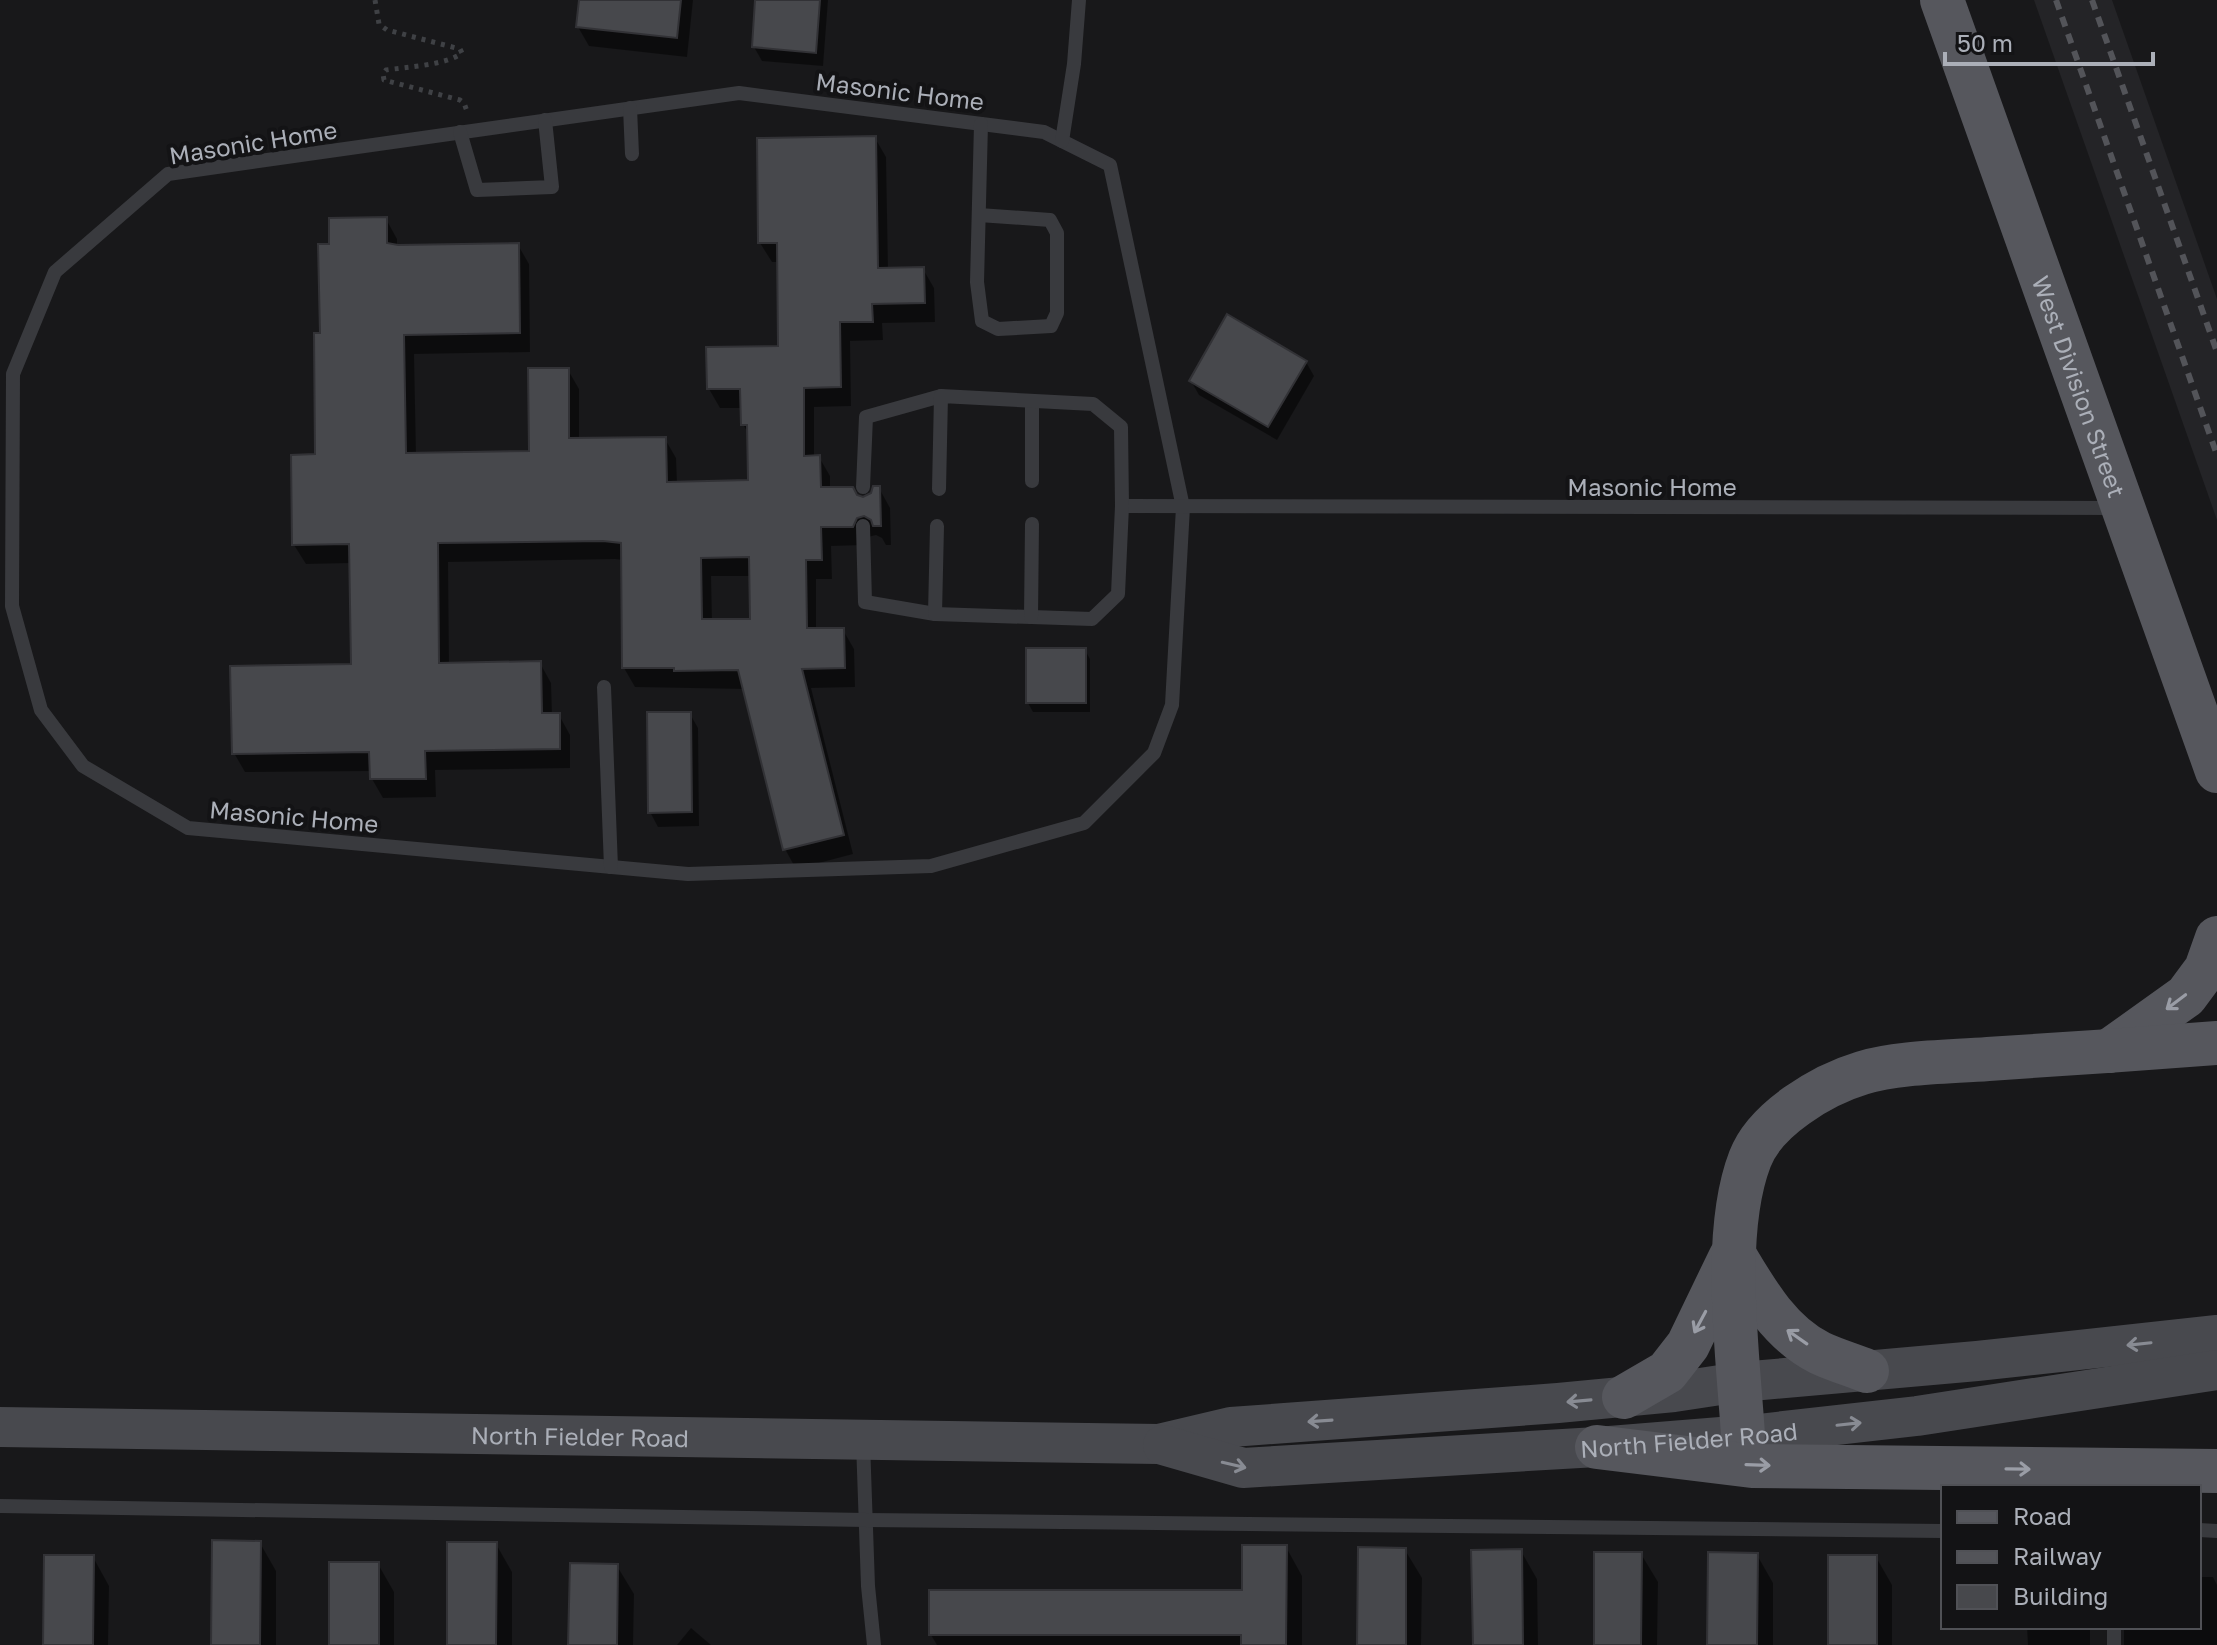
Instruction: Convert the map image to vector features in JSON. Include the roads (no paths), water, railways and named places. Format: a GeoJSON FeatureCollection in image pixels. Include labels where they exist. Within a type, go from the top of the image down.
{"type":"FeatureCollection","features":[{"type":"Feature","properties":{"kind":"main road","name":"West Division Street"},"geometry":{"type":"LineString","coordinates":[[1942,0],[2217,771]]}},
{"type":"Feature","properties":{"kind":"main road"},"geometry":{"type":"LineString","coordinates":[[2109,1051],[2186,996],[2206,969],[2217,938]]}},
{"type":"Feature","properties":{"kind":"main road"},"geometry":{"type":"LineString","coordinates":[[1743,1435],[1733,1252],[1739,1198],[1750,1157],[1772,1125],[1819,1091],[1863,1073],[1903,1067],[2217,1043]]}},
{"type":"Feature","properties":{"kind":"main road"},"geometry":{"type":"LineString","coordinates":[[1733,1252],[1753,1287],[1785,1329],[1819,1352],[1867,1371]]}},
{"type":"Feature","properties":{"kind":"main road"},"geometry":{"type":"LineString","coordinates":[[1624,1397],[1667,1372],[1688,1345],[1733,1252]]}},
{"type":"Feature","properties":{"kind":"main road","name":"North Fielder Road"},"geometry":{"type":"LineString","coordinates":[[0,1427],[1159,1444],[1231,1427],[1624,1397],[1740,1382],[2217,1335]]}},
{"type":"Feature","properties":{"kind":"main road","name":"North Fielder Road"},"geometry":{"type":"LineString","coordinates":[[1159,1444],[1243,1468],[1597,1447],[1917,1416],[2217,1370]]}},
{"type":"Feature","properties":{"kind":"main road"},"geometry":{"type":"LineString","coordinates":[[1597,1447],[1752,1466],[2124,1479],[2217,1471]]}},
{"type":"Feature","properties":{"kind":"lane"},"geometry":{"type":"LineString","coordinates":[[1062,141],[1074,64],[1079,0]]}},
{"type":"Feature","properties":{"kind":"lane","name":"Masonic Home"},"geometry":{"type":"LineString","coordinates":[[739,93],[1044,132],[1062,141],[1110,165],[1183,507],[1172,705],[1154,753],[1084,823],[931,866],[688,874],[188,828],[83,766],[41,710],[12,606],[6,457],[13,374],[55,272],[168,174],[739,93]]}},
{"type":"Feature","properties":{"kind":"lane"},"geometry":{"type":"LineString","coordinates":[[630,108],[632,154]]}},
{"type":"Feature","properties":{"kind":"lane"},"geometry":{"type":"LineString","coordinates":[[465,132],[477,190],[552,187],[545,120]]}},
{"type":"Feature","properties":{"kind":"lane"},"geometry":{"type":"LineString","coordinates":[[979,215],[1050,220],[1057,233],[1057,313],[1051,326],[998,329],[982,321],[977,282],[981,124]]}},
{"type":"Feature","properties":{"kind":"lane"},"geometry":{"type":"LineString","coordinates":[[939,489],[941,396]]}},
{"type":"Feature","properties":{"kind":"lane"},"geometry":{"type":"LineString","coordinates":[[863,487],[866,417],[941,396],[1093,404],[1121,427],[1122,506],[1118,594],[1092,619],[935,614],[865,602],[863,526]]}},
{"type":"Feature","properties":{"kind":"lane"},"geometry":{"type":"LineString","coordinates":[[1032,401],[1032,481]]}},
{"type":"Feature","properties":{"kind":"lane"},"geometry":{"type":"LineString","coordinates":[[1122,506],[1183,507]]}},
{"type":"Feature","properties":{"kind":"lane","name":"Masonic Home"},"geometry":{"type":"LineString","coordinates":[[1183,507],[2122,508]]}},
{"type":"Feature","properties":{"kind":"lane"},"geometry":{"type":"LineString","coordinates":[[1031,617],[1032,524]]}},
{"type":"Feature","properties":{"kind":"lane"},"geometry":{"type":"LineString","coordinates":[[935,614],[937,526]]}},
{"type":"Feature","properties":{"kind":"lane"},"geometry":{"type":"LineString","coordinates":[[604,687],[611,867]]}},
{"type":"Feature","properties":{"kind":"lane"},"geometry":{"type":"LineString","coordinates":[[863,1440],[868,1586],[874,1645]]}},
{"type":"Feature","properties":{"kind":"lane"},"geometry":{"type":"LineString","coordinates":[[0,1506],[866,1520],[1941,1531]]}},
{"type":"Feature","properties":{"kind":"railway"},"geometry":{"type":"LineString","coordinates":[[2056,0],[2217,455]]}},
{"type":"Feature","properties":{"kind":"railway"},"geometry":{"type":"LineString","coordinates":[[2092,0],[2217,352]]}}]}
